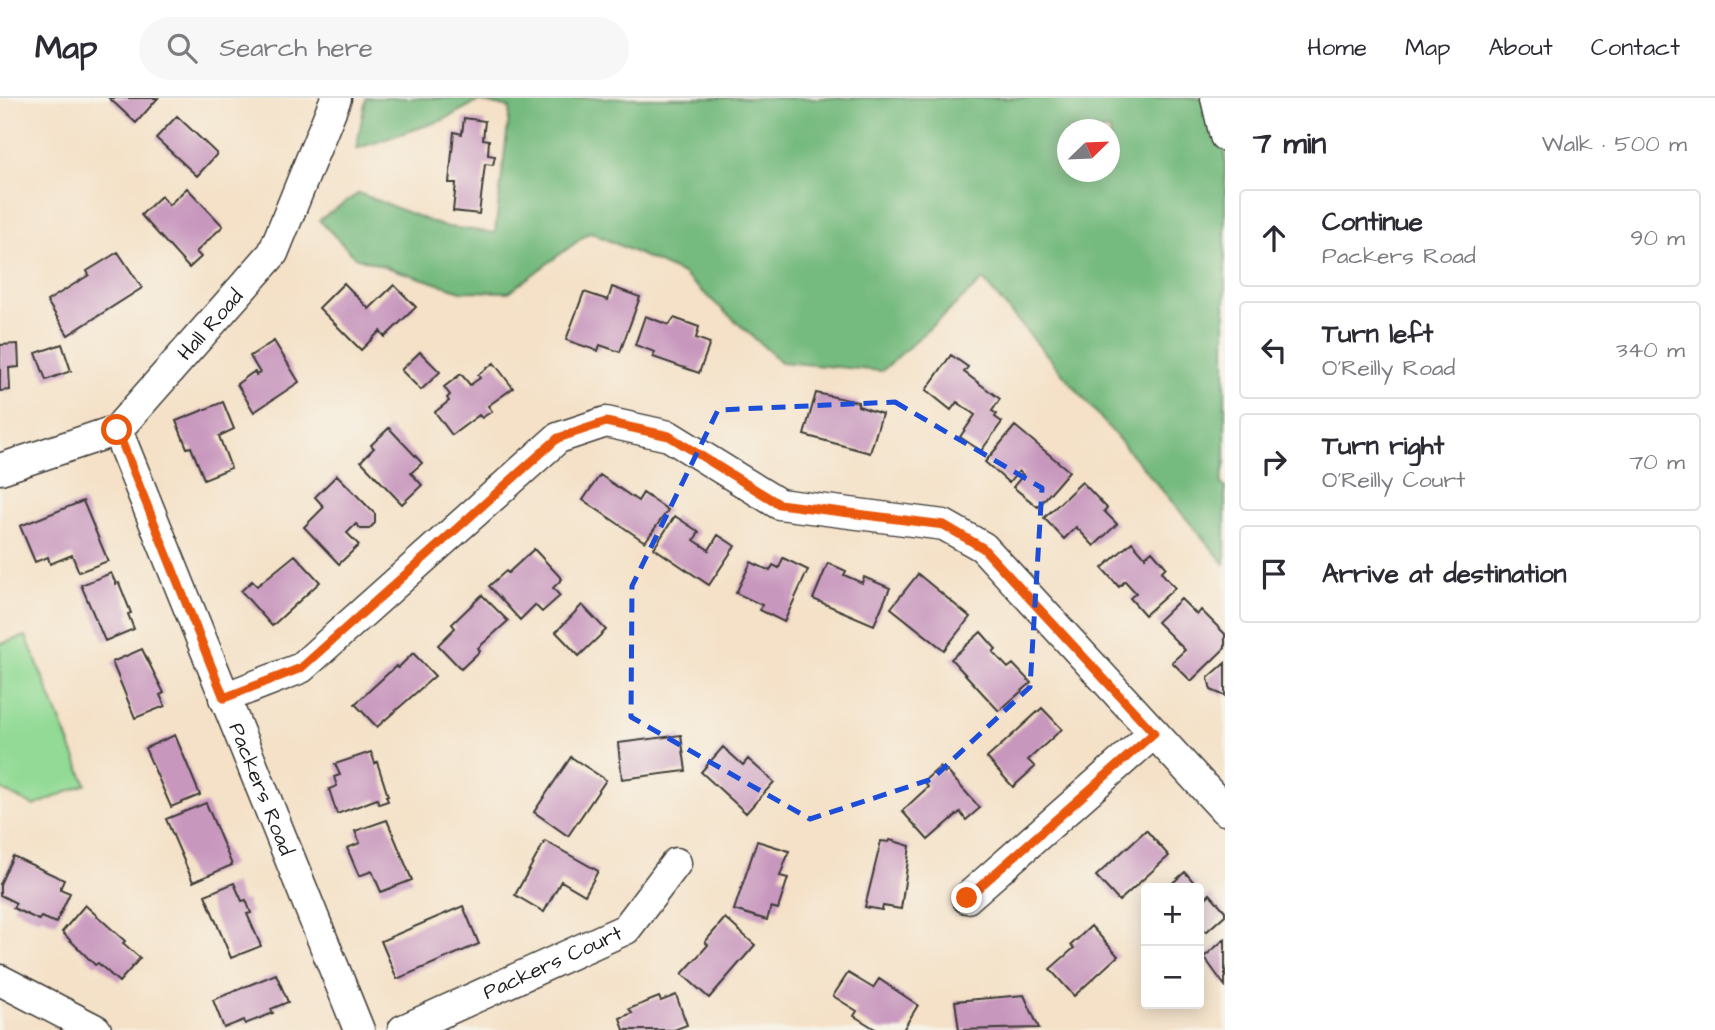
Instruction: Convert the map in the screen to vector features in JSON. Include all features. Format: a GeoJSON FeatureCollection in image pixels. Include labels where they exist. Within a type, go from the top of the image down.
{"type":"FeatureCollection","features":[{"type":"Feature","properties":{"kind":"street","name":"Hall Road"},"geometry":{"type":"LineString","coordinates":[[117,430],[273,253],[336,98]]}},
{"type":"Feature","properties":{"kind":"street"},"geometry":{"type":"LineString","coordinates":[[1216,98],[1225,136]]}},
{"type":"Feature","properties":{"kind":"street"},"geometry":{"type":"LineString","coordinates":[[224,698],[301,668],[558,438],[606,422],[669,436],[779,504],[944,525],[983,548],[1225,810]]}},
{"type":"Feature","properties":{"kind":"street"},"geometry":{"type":"LineString","coordinates":[[0,469],[117,430]]}},
{"type":"Feature","properties":{"kind":"street","name":"Packers Road"},"geometry":{"type":"LineString","coordinates":[[117,430],[359,1030]]}},
{"type":"Feature","properties":{"kind":"street"},"geometry":{"type":"LineString","coordinates":[[967,898],[1154,733]]}},
{"type":"Feature","properties":{"kind":"street","name":"Packers Court"},"geometry":{"type":"LineString","coordinates":[[402,1030],[626,929],[676,863]]}},
{"type":"Feature","properties":{"kind":"street"},"geometry":{"type":"LineString","coordinates":[[0,980],[96,1030]]}},
{"type":"Feature","properties":{"kind":"highlighted area"},"geometry":{"type":"Polygon","coordinates":[[[895,402],[1042,488],[1030,687],[932,779],[810,819],[631,717],[632,586],[718,410],[895,402]]]}},
{"type":"Feature","properties":{"kind":"green space"},"geometry":{"type":"Polygon","coordinates":[[[366,98],[1208,98],[1225,146],[1225,461],[1221,484],[1225,488],[1225,564],[983,280],[882,371],[781,362],[683,274],[590,232],[509,292],[461,291],[355,257],[319,220],[359,193],[442,226],[495,233],[510,108],[478,101],[443,120],[356,149],[366,98]]]}},
{"type":"Feature","properties":{"kind":"green space"},"geometry":{"type":"Polygon","coordinates":[[[26,636],[86,784],[34,806],[0,789],[0,644],[26,636]]]}},
{"type":"Feature","properties":{"kind":"building"},"geometry":{"type":"Polygon","coordinates":[[[109,98],[158,98],[136,123],[109,98]]]}},
{"type":"Feature","properties":{"kind":"building"},"geometry":{"type":"Polygon","coordinates":[[[177,116],[217,154],[197,176],[156,138],[177,116]]]}},
{"type":"Feature","properties":{"kind":"building"},"geometry":{"type":"Polygon","coordinates":[[[464,118],[485,121],[483,139],[489,140],[488,155],[495,156],[493,165],[485,164],[479,214],[453,211],[456,183],[449,183],[454,132],[462,134],[464,118]]]}},
{"type":"Feature","properties":{"kind":"building"},"geometry":{"type":"Polygon","coordinates":[[[187,188],[223,226],[196,252],[201,257],[189,268],[141,215],[161,196],[169,205],[187,188]]]}},
{"type":"Feature","properties":{"kind":"building"},"geometry":{"type":"Polygon","coordinates":[[[118,252],[142,288],[68,335],[47,301],[89,275],[87,271],[118,252]]]}},
{"type":"Feature","properties":{"kind":"building"},"geometry":{"type":"Polygon","coordinates":[[[344,283],[369,309],[394,285],[416,307],[385,337],[380,331],[361,350],[319,308],[344,283]]]}},
{"type":"Feature","properties":{"kind":"building"},"geometry":{"type":"Polygon","coordinates":[[[612,287],[640,297],[620,352],[600,345],[598,351],[566,340],[584,292],[608,300],[612,287]]]}},
{"type":"Feature","properties":{"kind":"building"},"geometry":{"type":"Polygon","coordinates":[[[645,316],[669,325],[674,318],[699,327],[696,338],[710,343],[699,373],[653,357],[655,352],[635,345],[645,316]]]}},
{"type":"Feature","properties":{"kind":"building"},"geometry":{"type":"Polygon","coordinates":[[[274,341],[299,382],[254,412],[237,384],[252,373],[260,373],[250,356],[274,341]]]}},
{"type":"Feature","properties":{"kind":"building"},"geometry":{"type":"Polygon","coordinates":[[[18,344],[19,367],[9,368],[10,390],[0,391],[0,345],[18,344]]]}},
{"type":"Feature","properties":{"kind":"building"},"geometry":{"type":"Polygon","coordinates":[[[62,344],[71,371],[46,380],[36,353],[62,344]]]}},
{"type":"Feature","properties":{"kind":"building"},"geometry":{"type":"Polygon","coordinates":[[[420,352],[440,372],[421,390],[401,370],[420,352]]]}},
{"type":"Feature","properties":{"kind":"building"},"geometry":{"type":"Polygon","coordinates":[[[951,355],[968,367],[964,372],[1000,399],[992,411],[1002,422],[981,451],[960,437],[975,415],[957,402],[951,410],[926,390],[951,355]]]}},
{"type":"Feature","properties":{"kind":"building"},"geometry":{"type":"Polygon","coordinates":[[[494,363],[513,388],[488,406],[492,411],[482,418],[479,415],[452,435],[435,412],[449,401],[447,398],[450,395],[444,387],[461,374],[470,385],[494,363]]]}},
{"type":"Feature","properties":{"kind":"building"},"geometry":{"type":"Polygon","coordinates":[[[816,393],[858,402],[858,406],[882,414],[870,453],[804,435],[816,393]]]}},
{"type":"Feature","properties":{"kind":"building"},"geometry":{"type":"Polygon","coordinates":[[[223,402],[234,429],[219,436],[231,468],[204,479],[191,447],[187,448],[176,421],[223,402]]]}},
{"type":"Feature","properties":{"kind":"building"},"geometry":{"type":"Polygon","coordinates":[[[1015,426],[1069,471],[1038,507],[1013,487],[1023,475],[1019,471],[1009,483],[985,462],[1015,426]]]}},
{"type":"Feature","properties":{"kind":"building"},"geometry":{"type":"Polygon","coordinates":[[[389,428],[422,463],[411,473],[422,485],[402,504],[361,461],[374,448],[371,445],[389,428]]]}},
{"type":"Feature","properties":{"kind":"building"},"geometry":{"type":"Polygon","coordinates":[[[337,475],[375,514],[375,523],[369,529],[361,529],[356,524],[347,533],[359,545],[339,564],[304,527],[324,507],[315,497],[337,475]]]}},
{"type":"Feature","properties":{"kind":"building"},"geometry":{"type":"Polygon","coordinates":[[[600,475],[638,501],[643,493],[668,510],[645,542],[583,500],[600,475]]]}},
{"type":"Feature","properties":{"kind":"building"},"geometry":{"type":"Polygon","coordinates":[[[1082,482],[1107,508],[1104,511],[1117,524],[1094,546],[1076,527],[1064,539],[1044,518],[1082,482]]]}},
{"type":"Feature","properties":{"kind":"building"},"geometry":{"type":"Polygon","coordinates":[[[83,501],[108,561],[79,572],[72,555],[50,564],[48,557],[35,562],[20,526],[83,501]]]}},
{"type":"Feature","properties":{"kind":"building"},"geometry":{"type":"Polygon","coordinates":[[[675,516],[699,532],[694,540],[709,550],[718,535],[735,546],[709,585],[654,548],[675,516]]]}},
{"type":"Feature","properties":{"kind":"building"},"geometry":{"type":"Polygon","coordinates":[[[1132,542],[1145,557],[1152,551],[1166,567],[1161,572],[1175,588],[1145,615],[1130,598],[1136,593],[1125,581],[1119,587],[1102,568],[1132,542]]]}},
{"type":"Feature","properties":{"kind":"building"},"geometry":{"type":"Polygon","coordinates":[[[534,549],[562,579],[553,588],[560,596],[542,612],[535,605],[520,620],[489,586],[534,549]]]}},
{"type":"Feature","properties":{"kind":"building"},"geometry":{"type":"Polygon","coordinates":[[[295,555],[320,582],[272,626],[241,591],[252,581],[257,586],[295,555]]]}},
{"type":"Feature","properties":{"kind":"building"},"geometry":{"type":"Polygon","coordinates":[[[783,558],[808,570],[784,622],[760,610],[762,605],[736,593],[751,562],[770,571],[773,565],[779,568],[783,558]]]}},
{"type":"Feature","properties":{"kind":"building"},"geometry":{"type":"Polygon","coordinates":[[[828,563],[846,571],[844,575],[862,583],[864,577],[890,588],[874,625],[813,599],[828,563]]]}},
{"type":"Feature","properties":{"kind":"building"},"geometry":{"type":"Polygon","coordinates":[[[111,573],[116,584],[119,583],[131,613],[128,614],[134,629],[105,641],[81,585],[111,573]]]}},
{"type":"Feature","properties":{"kind":"building"},"geometry":{"type":"Polygon","coordinates":[[[918,574],[970,617],[944,650],[891,608],[918,574]]]}},
{"type":"Feature","properties":{"kind":"building"},"geometry":{"type":"Polygon","coordinates":[[[482,595],[508,621],[478,648],[480,651],[461,669],[438,645],[455,628],[452,624],[482,595]]]}},
{"type":"Feature","properties":{"kind":"building"},"geometry":{"type":"Polygon","coordinates":[[[1181,599],[1197,615],[1201,610],[1225,634],[1225,648],[1191,681],[1172,662],[1185,650],[1157,622],[1181,599]]]}},
{"type":"Feature","properties":{"kind":"building"},"geometry":{"type":"Polygon","coordinates":[[[582,605],[606,630],[579,656],[556,632],[582,605]]]}},
{"type":"Feature","properties":{"kind":"building"},"geometry":{"type":"Polygon","coordinates":[[[981,632],[996,649],[993,652],[1008,668],[1013,664],[1031,683],[999,711],[951,659],[981,632]]]}},
{"type":"Feature","properties":{"kind":"building"},"geometry":{"type":"Polygon","coordinates":[[[142,649],[164,693],[160,695],[165,706],[135,718],[112,662],[142,649]]]}},
{"type":"Feature","properties":{"kind":"building"},"geometry":{"type":"Polygon","coordinates":[[[413,653],[435,676],[377,727],[355,704],[413,653]]]}},
{"type":"Feature","properties":{"kind":"building"},"geometry":{"type":"Polygon","coordinates":[[[1225,663],[1225,696],[1211,690],[1208,678],[1225,663]]]}},
{"type":"Feature","properties":{"kind":"building"},"geometry":{"type":"Polygon","coordinates":[[[1042,708],[1062,729],[1028,760],[1035,767],[1013,787],[987,758],[1042,708]]]}},
{"type":"Feature","properties":{"kind":"building"},"geometry":{"type":"Polygon","coordinates":[[[175,735],[200,795],[171,807],[145,748],[175,735]]]}},
{"type":"Feature","properties":{"kind":"building"},"geometry":{"type":"Polygon","coordinates":[[[681,735],[686,771],[622,779],[618,743],[681,735]]]}},
{"type":"Feature","properties":{"kind":"building"},"geometry":{"type":"Polygon","coordinates":[[[723,747],[743,765],[748,759],[774,782],[746,813],[701,772],[723,747]]]}},
{"type":"Feature","properties":{"kind":"building"},"geometry":{"type":"Polygon","coordinates":[[[371,752],[375,763],[377,762],[388,801],[379,804],[377,799],[337,814],[329,789],[337,786],[334,777],[340,775],[335,764],[371,752]]]}},
{"type":"Feature","properties":{"kind":"building"},"geometry":{"type":"Polygon","coordinates":[[[571,757],[606,780],[568,836],[534,812],[571,757]]]}},
{"type":"Feature","properties":{"kind":"building"},"geometry":{"type":"Polygon","coordinates":[[[940,767],[945,773],[947,771],[980,808],[966,820],[960,812],[928,840],[902,811],[928,787],[924,781],[940,767]]]}},
{"type":"Feature","properties":{"kind":"building"},"geometry":{"type":"Polygon","coordinates":[[[206,803],[232,865],[193,882],[166,819],[206,803]]]}},
{"type":"Feature","properties":{"kind":"building"},"geometry":{"type":"Polygon","coordinates":[[[387,820],[412,880],[381,892],[372,871],[359,876],[347,848],[360,843],[355,831],[387,820]]]}},
{"type":"Feature","properties":{"kind":"building"},"geometry":{"type":"Polygon","coordinates":[[[1146,830],[1169,856],[1119,901],[1096,876],[1146,830]]]}},
{"type":"Feature","properties":{"kind":"building"},"geometry":{"type":"Polygon","coordinates":[[[890,840],[910,846],[901,909],[865,907],[881,841],[890,840]]]}},
{"type":"Feature","properties":{"kind":"building"},"geometry":{"type":"Polygon","coordinates":[[[545,841],[598,871],[585,895],[561,881],[544,912],[515,895],[545,841]]]}},
{"type":"Feature","properties":{"kind":"building"},"geometry":{"type":"Polygon","coordinates":[[[757,841],[789,851],[780,876],[788,878],[778,909],[771,907],[767,920],[734,910],[757,841]]]}},
{"type":"Feature","properties":{"kind":"building"},"geometry":{"type":"Polygon","coordinates":[[[13,856],[64,880],[60,889],[70,893],[56,923],[41,917],[39,920],[13,908],[16,903],[0,895],[0,884],[13,856]]]}},
{"type":"Feature","properties":{"kind":"building"},"geometry":{"type":"Polygon","coordinates":[[[1185,872],[1195,883],[1173,883],[1185,872]]]}},
{"type":"Feature","properties":{"kind":"building"},"geometry":{"type":"Polygon","coordinates":[[[234,883],[242,901],[246,900],[251,913],[247,914],[261,946],[231,958],[205,895],[234,883]]]}},
{"type":"Feature","properties":{"kind":"building"},"geometry":{"type":"Polygon","coordinates":[[[1210,894],[1225,911],[1225,915],[1206,932],[1204,930],[1204,899],[1210,894]]]}},
{"type":"Feature","properties":{"kind":"building"},"geometry":{"type":"Polygon","coordinates":[[[85,905],[140,958],[119,982],[98,963],[95,965],[62,932],[85,905]]]}},
{"type":"Feature","properties":{"kind":"building"},"geometry":{"type":"Polygon","coordinates":[[[463,906],[479,944],[397,979],[381,941],[463,906]]]}},
{"type":"Feature","properties":{"kind":"building"},"geometry":{"type":"Polygon","coordinates":[[[725,918],[755,945],[709,998],[682,974],[708,945],[705,942],[725,918]]]}},
{"type":"Feature","properties":{"kind":"building"},"geometry":{"type":"Polygon","coordinates":[[[1091,926],[1118,956],[1074,996],[1050,969],[1074,948],[1071,945],[1091,926]]]}},
{"type":"Feature","properties":{"kind":"building"},"geometry":{"type":"Polygon","coordinates":[[[1225,939],[1225,986],[1204,957],[1225,939]]]}},
{"type":"Feature","properties":{"kind":"building"},"geometry":{"type":"Polygon","coordinates":[[[848,973],[873,988],[879,979],[918,1005],[903,1030],[877,1030],[854,1016],[857,1011],[833,996],[848,973]]]}},
{"type":"Feature","properties":{"kind":"building"},"geometry":{"type":"Polygon","coordinates":[[[276,974],[288,1002],[271,1009],[273,1013],[245,1024],[244,1020],[224,1028],[213,1000],[276,974]]]}},
{"type":"Feature","properties":{"kind":"building"},"geometry":{"type":"Polygon","coordinates":[[[676,995],[687,1025],[674,1030],[624,1030],[620,1018],[632,1013],[629,1009],[659,997],[661,1001],[676,995]]]}},
{"type":"Feature","properties":{"kind":"building"},"geometry":{"type":"Polygon","coordinates":[[[1024,995],[1039,1028],[959,1030],[955,1001],[1024,995]]]}},
{"type":"Feature","properties":{"kind":"route"},"geometry":{"type":"LineString","coordinates":[[117,430],[224,698],[301,668],[558,438],[606,422],[669,436],[779,504],[944,525],[983,548],[1154,733],[967,898]]}}]}
